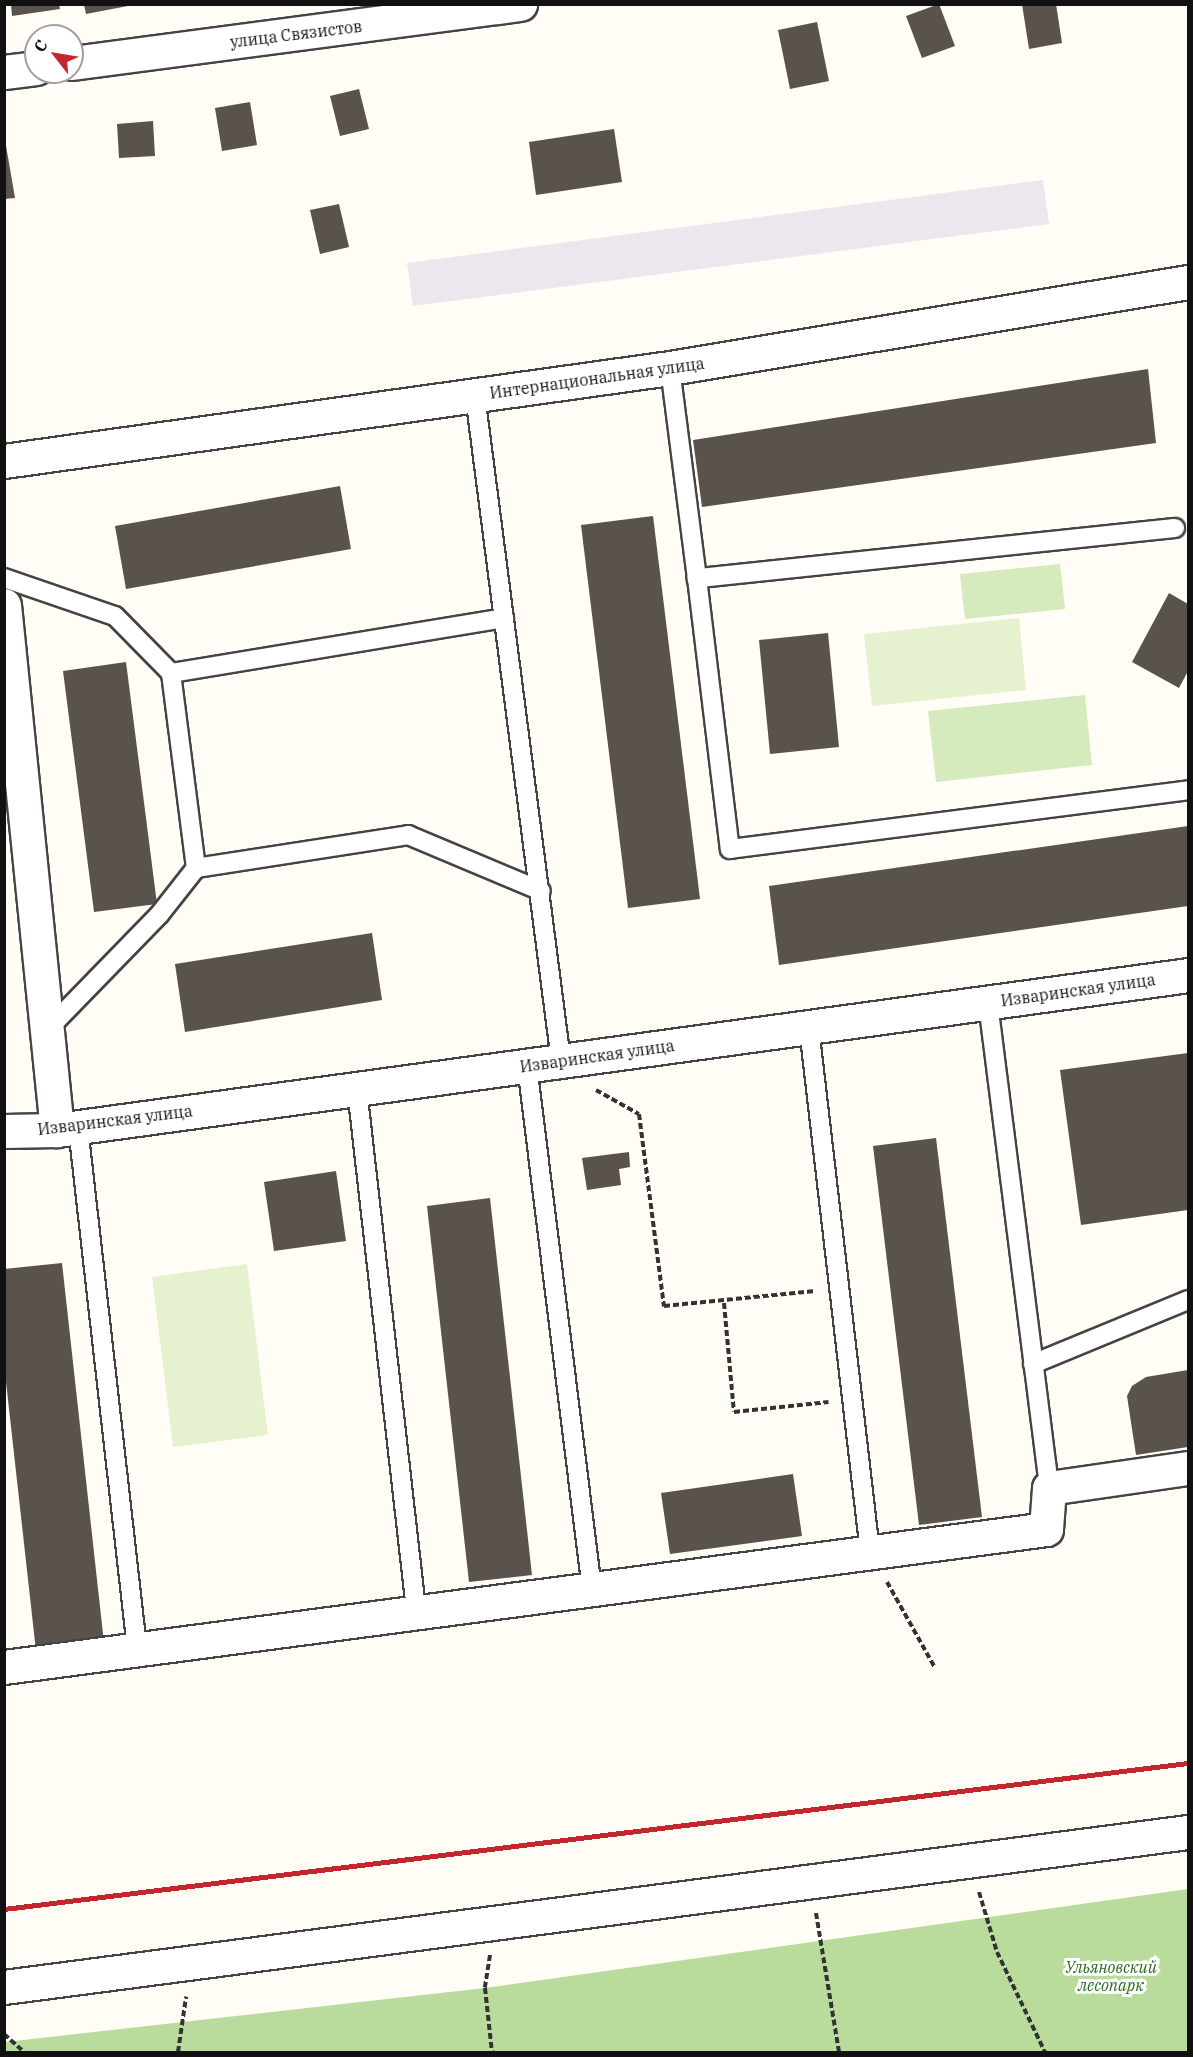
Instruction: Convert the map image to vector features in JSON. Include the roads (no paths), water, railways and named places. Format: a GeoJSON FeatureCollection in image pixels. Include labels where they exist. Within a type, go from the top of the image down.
{"type":"FeatureCollection","features":[{"type":"Feature","properties":{"kind":"street","name":"улица Связистов"},"geometry":{"type":"LineString","coordinates":[[84,61],[520,4]]}},
{"type":"Feature","properties":{"kind":"street"},"geometry":{"type":"LineString","coordinates":[[4,72],[24,70]]}},
{"type":"Feature","properties":{"kind":"street","name":"Интернациональная улица"},"geometry":{"type":"LineString","coordinates":[[4,461],[670,368],[1188,282]]}},
{"type":"Feature","properties":{"kind":"street"},"geometry":{"type":"LineString","coordinates":[[4,605],[9,701],[49,1029],[67,1128]]}},
{"type":"Feature","properties":{"kind":"street","name":"Изваринская улица"},"geometry":{"type":"LineString","coordinates":[[4,1131],[67,1128],[1188,975]]}},
{"type":"Feature","properties":{"kind":"street"},"geometry":{"type":"LineString","coordinates":[[4,1667],[416,1609],[592,1590],[1046,1529],[1049,1488],[1188,1468]]}},
{"type":"Feature","properties":{"kind":"street"},"geometry":{"type":"LineString","coordinates":[[4,1987],[1188,1832]]}},
{"type":"Feature","properties":{"kind":"lane"},"geometry":{"type":"LineString","coordinates":[[670,368],[730,849],[1188,790]]}},
{"type":"Feature","properties":{"kind":"lane"},"geometry":{"type":"LineString","coordinates":[[475,395],[541,891],[546,1063],[592,1590]]}},
{"type":"Feature","properties":{"kind":"lane"},"geometry":{"type":"LineString","coordinates":[[696,578],[1175,528]]}},
{"type":"Feature","properties":{"kind":"lane"},"geometry":{"type":"LineString","coordinates":[[4,578],[115,616],[171,672],[196,868]]}},
{"type":"Feature","properties":{"kind":"lane"},"geometry":{"type":"LineString","coordinates":[[171,672],[504,618]]}},
{"type":"Feature","properties":{"kind":"lane"},"geometry":{"type":"LineString","coordinates":[[49,1029],[159,915],[196,868],[408,835],[541,891]]}},
{"type":"Feature","properties":{"kind":"lane"},"geometry":{"type":"LineString","coordinates":[[988,1003],[1049,1488]]}},
{"type":"Feature","properties":{"kind":"lane"},"geometry":{"type":"LineString","coordinates":[[809,1028],[870,1552]]}},
{"type":"Feature","properties":{"kind":"lane"},"geometry":{"type":"LineString","coordinates":[[357,1089],[416,1609]]}},
{"type":"Feature","properties":{"kind":"lane"},"geometry":{"type":"LineString","coordinates":[[67,1128],[137,1648]]}},
{"type":"Feature","properties":{"kind":"lane"},"geometry":{"type":"LineString","coordinates":[[1034,1364],[1188,1300]]}},
{"type":"Feature","properties":{"kind":"railway"},"geometry":{"type":"LineString","coordinates":[[4,1909],[1188,1763]]}},
{"type":"Feature","properties":{"kind":"park label","name":"Ульяновский лесопарк"},"geometry":{"type":"Point","coordinates":[1111,1976]}}]}
